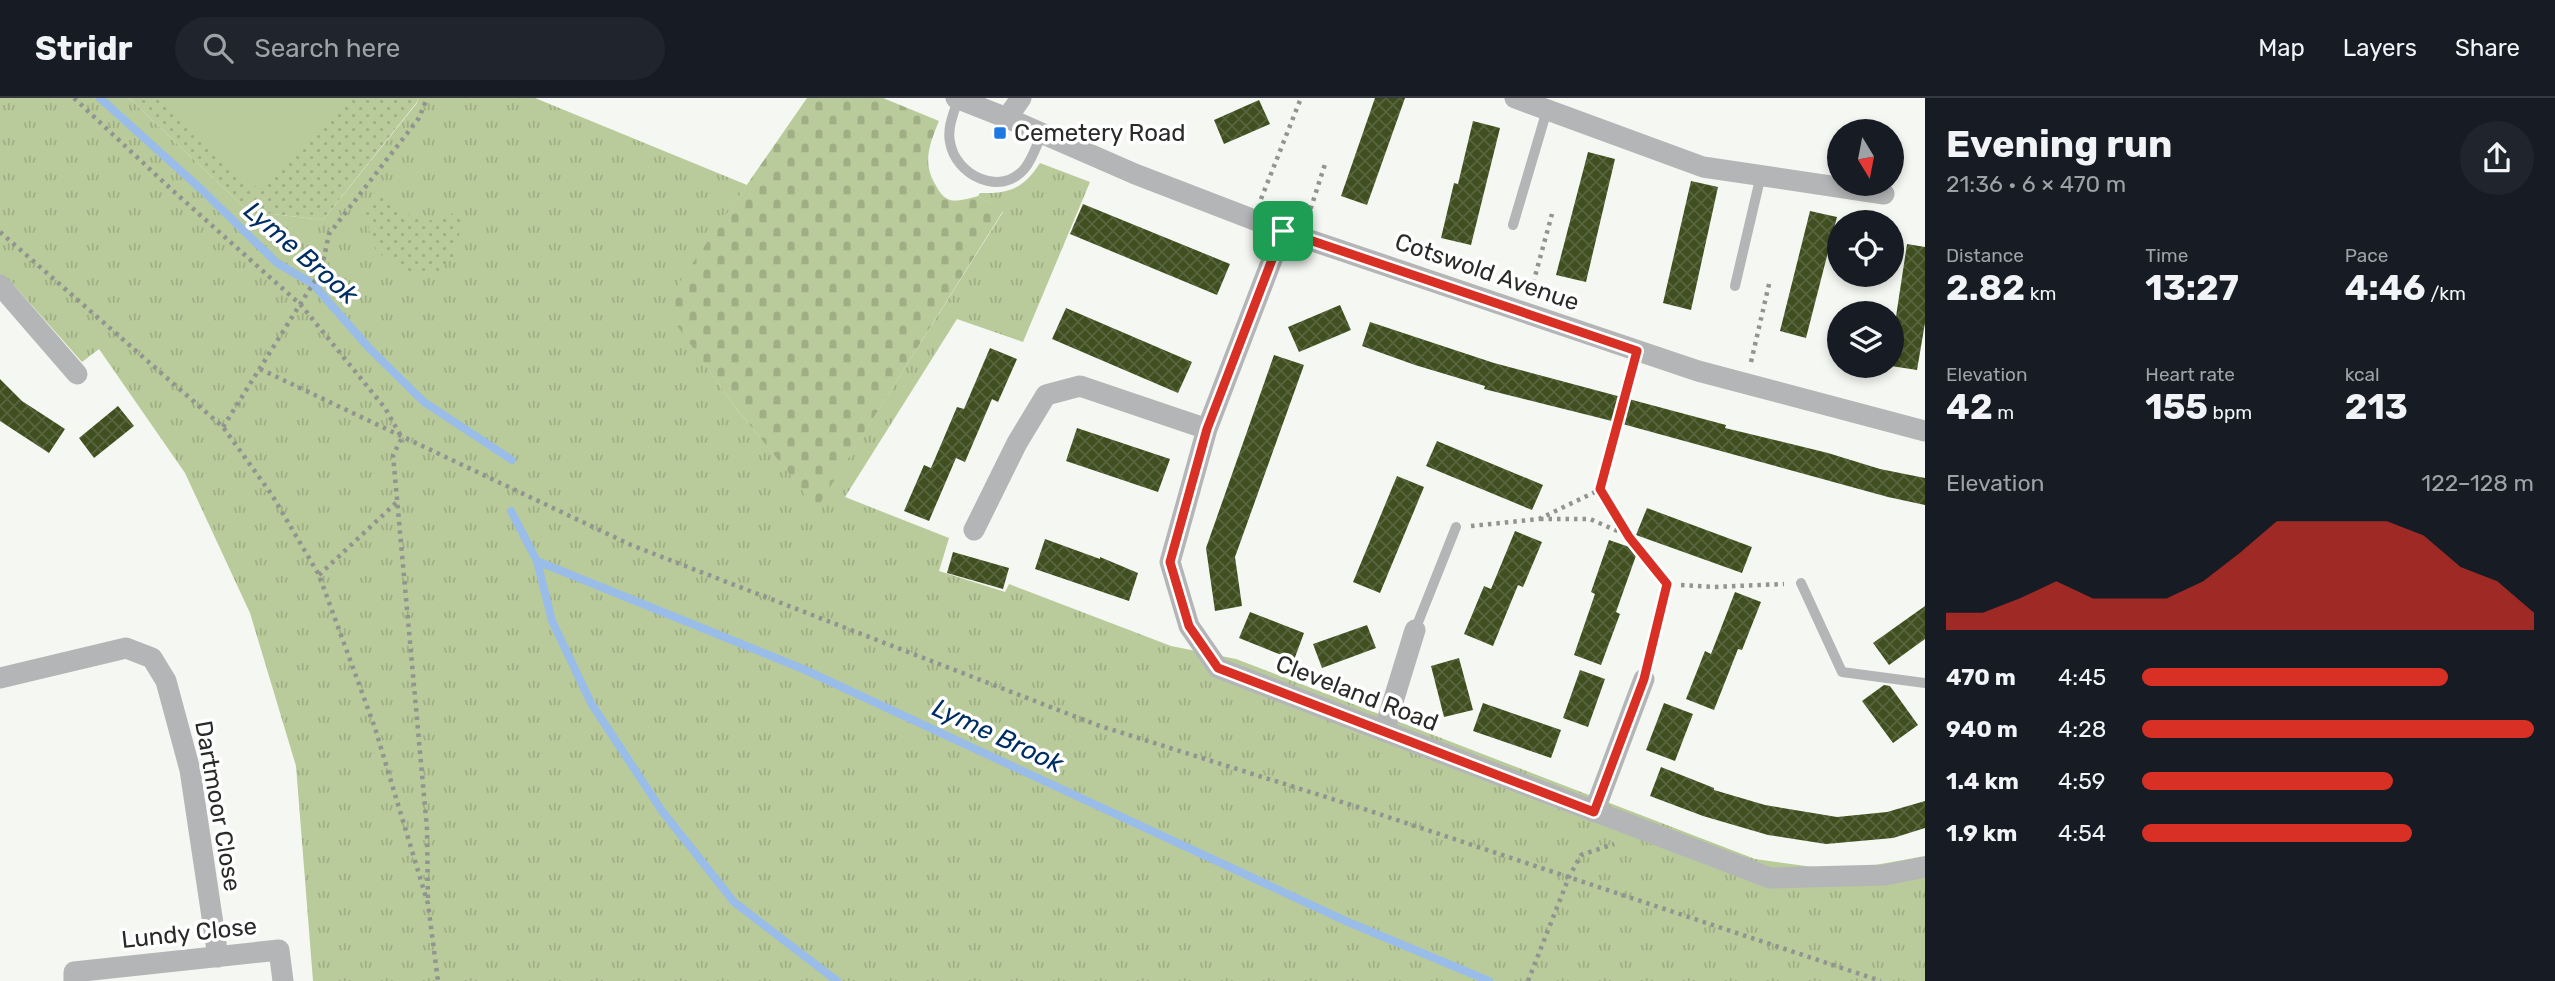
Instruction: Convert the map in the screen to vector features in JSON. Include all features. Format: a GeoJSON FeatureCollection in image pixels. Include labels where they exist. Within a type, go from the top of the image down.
{"type":"FeatureCollection","features":[{"type":"Feature","properties":{"kind":"street","name":"Cotswold Avenue"},"geometry":{"type":"LineString","coordinates":[[957,98],[1135,174],[1292,234],[1698,371],[1925,431]]}},
{"type":"Feature","properties":{"kind":"street"},"geometry":{"type":"LineString","coordinates":[[1007,118],[1021,98]]}},
{"type":"Feature","properties":{"kind":"street"},"geometry":{"type":"LineString","coordinates":[[1515,98],[1703,167],[1827,185]]}},
{"type":"Feature","properties":{"kind":"street","name":"Cleveland Road"},"geometry":{"type":"LineString","coordinates":[[1292,234],[1207,429],[1170,562],[1189,626],[1218,668],[1770,878],[1885,875],[1925,867]]}},
{"type":"Feature","properties":{"kind":"street"},"geometry":{"type":"LineString","coordinates":[[0,285],[77,374]]}},
{"type":"Feature","properties":{"kind":"street"},"geometry":{"type":"LineString","coordinates":[[974,530],[1017,443],[1046,395],[1080,386],[1207,429]]}},
{"type":"Feature","properties":{"kind":"street"},"geometry":{"type":"LineString","coordinates":[[1384,731],[1415,630]]}},
{"type":"Feature","properties":{"kind":"street","name":"Dartmoor Close"},"geometry":{"type":"LineString","coordinates":[[0,678],[126,648],[152,658],[166,681],[190,770],[218,957]]}},
{"type":"Feature","properties":{"kind":"street"},"geometry":{"type":"LineString","coordinates":[[1594,812],[1644,679]]}},
{"type":"Feature","properties":{"kind":"street","name":"Lundy Close"},"geometry":{"type":"LineString","coordinates":[[74,976],[279,950],[283,981]]}},
{"type":"Feature","properties":{"kind":"lane","name":"Cotswold Avenue"},"geometry":{"type":"LineString","coordinates":[[957,98],[950,124],[950,146],[960,166],[981,180],[1006,179],[1025,168],[1042,133]]}},
{"type":"Feature","properties":{"kind":"lane"},"geometry":{"type":"LineString","coordinates":[[1513,225],[1547,110]]}},
{"type":"Feature","properties":{"kind":"lane"},"geometry":{"type":"LineString","coordinates":[[1735,286],[1761,175]]}},
{"type":"Feature","properties":{"kind":"lane"},"geometry":{"type":"LineString","coordinates":[[1415,630],[1456,527]]}},
{"type":"Feature","properties":{"kind":"lane"},"geometry":{"type":"LineString","coordinates":[[1801,583],[1842,672],[1925,683]]}},
{"type":"Feature","properties":{"kind":"lane"},"geometry":{"type":"LineString","coordinates":[[1644,679],[1667,584]]}},
{"type":"Feature","properties":{"kind":"path"},"geometry":{"type":"LineString","coordinates":[[74,98],[170,189],[301,305],[378,399],[402,438]]}},
{"type":"Feature","properties":{"kind":"path"},"geometry":{"type":"LineString","coordinates":[[223,427],[321,271],[329,234],[419,118],[427,98]]}},
{"type":"Feature","properties":{"kind":"path"},"geometry":{"type":"LineString","coordinates":[[1253,220],[1301,98]]}},
{"type":"Feature","properties":{"kind":"path"},"geometry":{"type":"LineString","coordinates":[[1292,234],[1326,161]]}},
{"type":"Feature","properties":{"kind":"path"},"geometry":{"type":"LineString","coordinates":[[1525,313],[1552,214]]}},
{"type":"Feature","properties":{"kind":"path"},"geometry":{"type":"LineString","coordinates":[[0,232],[223,427],[272,495],[319,575],[375,728],[428,904]]}},
{"type":"Feature","properties":{"kind":"path"},"geometry":{"type":"LineString","coordinates":[[1746,383],[1770,280]]}},
{"type":"Feature","properties":{"kind":"path"},"geometry":{"type":"LineString","coordinates":[[1637,351],[1600,489],[1629,537],[1667,584],[1713,587],[1801,583]]}},
{"type":"Feature","properties":{"kind":"path"},"geometry":{"type":"LineString","coordinates":[[260,369],[631,545],[1097,725],[1881,981]]}},
{"type":"Feature","properties":{"kind":"path"},"geometry":{"type":"LineString","coordinates":[[402,438],[393,455],[427,829],[428,904],[438,981]]}},
{"type":"Feature","properties":{"kind":"path"},"geometry":{"type":"LineString","coordinates":[[1539,519],[1600,489]]}},
{"type":"Feature","properties":{"kind":"path"},"geometry":{"type":"LineString","coordinates":[[319,575],[397,502]]}},
{"type":"Feature","properties":{"kind":"path"},"geometry":{"type":"LineString","coordinates":[[1456,527],[1539,519],[1590,519],[1629,537]]}},
{"type":"Feature","properties":{"kind":"path"},"geometry":{"type":"LineString","coordinates":[[1530,979],[1569,877],[1581,855],[1620,841],[1628,825]]}},
{"type":"Feature","properties":{"kind":"green space"},"geometry":{"type":"Polygon","coordinates":[[[0,98],[129,98],[248,211],[323,220],[417,103],[418,98],[535,98],[747,185],[664,306],[736,408],[817,507],[1003,212],[978,196],[980,193],[1015,188],[1028,178],[1040,163],[1090,182],[1023,342],[957,319],[845,497],[949,538],[939,571],[1005,592],[1009,584],[1171,646],[1236,659],[1755,859],[1842,871],[1925,856],[1925,981],[313,981],[296,766],[250,613],[185,473],[99,349],[82,362],[12,283],[0,275],[0,98]]]}},
{"type":"Feature","properties":{"kind":"green space"},"geometry":{"type":"Polygon","coordinates":[[[129,98],[418,98],[323,220],[248,211],[129,98]]]}},
{"type":"Feature","properties":{"kind":"green space"},"geometry":{"type":"Polygon","coordinates":[[[160,98],[346,98],[259,190],[160,98]]]}},
{"type":"Feature","properties":{"kind":"green space"},"geometry":{"type":"Polygon","coordinates":[[[807,98],[883,98],[939,121],[930,145],[928,160],[931,176],[939,191],[950,200],[978,196],[1003,211],[817,508],[736,408],[663,306],[807,98]]]}},
{"type":"Feature","properties":{"kind":"green space"},"geometry":{"type":"Polygon","coordinates":[[[381,190],[416,218],[435,220],[459,210],[462,221],[455,255],[437,272],[407,273],[376,251],[364,214],[381,190]]]}},
{"type":"Feature","properties":{"kind":"building"},"geometry":{"type":"Polygon","coordinates":[[[1375,98],[1405,98],[1367,205],[1341,196],[1375,98]]]}},
{"type":"Feature","properties":{"kind":"building"},"geometry":{"type":"Polygon","coordinates":[[[1259,100],[1270,124],[1224,144],[1214,120],[1259,100]]]}},
{"type":"Feature","properties":{"kind":"building"},"geometry":{"type":"Polygon","coordinates":[[[1473,121],[1500,128],[1471,245],[1441,238],[1454,183],[1458,184],[1473,121]]]}},
{"type":"Feature","properties":{"kind":"building"},"geometry":{"type":"Polygon","coordinates":[[[1588,152],[1615,159],[1586,282],[1556,275],[1588,152]]]}},
{"type":"Feature","properties":{"kind":"building"},"geometry":{"type":"Polygon","coordinates":[[[1691,181],[1718,187],[1691,310],[1663,303],[1691,181]]]}},
{"type":"Feature","properties":{"kind":"building"},"geometry":{"type":"Polygon","coordinates":[[[1083,204],[1230,264],[1217,295],[1070,234],[1083,204]]]}},
{"type":"Feature","properties":{"kind":"building"},"geometry":{"type":"Polygon","coordinates":[[[1810,211],[1827,215],[1827,256],[1806,338],[1780,331],[1810,211]]]}},
{"type":"Feature","properties":{"kind":"building"},"geometry":{"type":"Polygon","coordinates":[[[1907,244],[1925,247],[1925,323],[1917,370],[1904,368],[1904,301],[1898,301],[1900,287],[1904,287],[1907,244]]]}},
{"type":"Feature","properties":{"kind":"building"},"geometry":{"type":"Polygon","coordinates":[[[1340,305],[1351,330],[1299,352],[1288,327],[1340,305]]]}},
{"type":"Feature","properties":{"kind":"building"},"geometry":{"type":"Polygon","coordinates":[[[1066,308],[1192,362],[1178,393],[1052,339],[1066,308]]]}},
{"type":"Feature","properties":{"kind":"building"},"geometry":{"type":"Polygon","coordinates":[[[1370,322],[1494,363],[1726,425],[1725,428],[1828,453],[1880,469],[1925,478],[1925,505],[1484,389],[1485,386],[1362,346],[1370,322]]]}},
{"type":"Feature","properties":{"kind":"building"},"geometry":{"type":"Polygon","coordinates":[[[990,348],[1017,359],[998,402],[992,399],[965,462],[956,458],[929,521],[904,511],[924,465],[931,468],[957,407],[964,409],[990,348]]]}},
{"type":"Feature","properties":{"kind":"building"},"geometry":{"type":"Polygon","coordinates":[[[1274,355],[1304,365],[1235,557],[1242,606],[1215,611],[1206,548],[1274,355]]]}},
{"type":"Feature","properties":{"kind":"building"},"geometry":{"type":"Polygon","coordinates":[[[0,379],[22,401],[65,429],[49,453],[0,421],[0,379]]]}},
{"type":"Feature","properties":{"kind":"building"},"geometry":{"type":"Polygon","coordinates":[[[118,406],[134,426],[94,458],[79,438],[118,406]]]}},
{"type":"Feature","properties":{"kind":"building"},"geometry":{"type":"Polygon","coordinates":[[[1077,428],[1170,459],[1158,492],[1066,461],[1077,428]]]}},
{"type":"Feature","properties":{"kind":"building"},"geometry":{"type":"Polygon","coordinates":[[[1437,441],[1543,485],[1532,510],[1426,466],[1437,441]]]}},
{"type":"Feature","properties":{"kind":"building"},"geometry":{"type":"Polygon","coordinates":[[[1397,476],[1424,487],[1380,593],[1353,582],[1397,476]]]}},
{"type":"Feature","properties":{"kind":"building"},"geometry":{"type":"Polygon","coordinates":[[[1647,508],[1752,547],[1742,573],[1636,535],[1647,508]]]}},
{"type":"Feature","properties":{"kind":"building"},"geometry":{"type":"Polygon","coordinates":[[[1515,531],[1542,542],[1523,587],[1518,585],[1493,646],[1464,634],[1484,586],[1491,589],[1515,531]]]}},
{"type":"Feature","properties":{"kind":"building"},"geometry":{"type":"Polygon","coordinates":[[[1045,539],[1138,573],[1129,601],[1035,569],[1045,539]]]}},
{"type":"Feature","properties":{"kind":"building"},"geometry":{"type":"Polygon","coordinates":[[[1609,540],[1638,550],[1616,612],[1620,614],[1601,665],[1574,655],[1595,594],[1591,592],[1609,540]]]}},
{"type":"Feature","properties":{"kind":"building"},"geometry":{"type":"Polygon","coordinates":[[[953,552],[1009,568],[1003,589],[947,573],[953,552]]]}},
{"type":"Feature","properties":{"kind":"building"},"geometry":{"type":"Polygon","coordinates":[[[1735,592],[1761,602],[1742,650],[1738,649],[1714,710],[1686,699],[1705,651],[1711,654],[1735,592]]]}},
{"type":"Feature","properties":{"kind":"building"},"geometry":{"type":"Polygon","coordinates":[[[1925,606],[1925,639],[1889,665],[1873,643],[1925,606]]]}},
{"type":"Feature","properties":{"kind":"building"},"geometry":{"type":"Polygon","coordinates":[[[1250,612],[1304,633],[1294,660],[1239,638],[1250,612]]]}},
{"type":"Feature","properties":{"kind":"building"},"geometry":{"type":"Polygon","coordinates":[[[1367,625],[1376,648],[1322,668],[1313,644],[1367,625]]]}},
{"type":"Feature","properties":{"kind":"building"},"geometry":{"type":"Polygon","coordinates":[[[1459,658],[1473,710],[1444,717],[1431,666],[1459,658]]]}},
{"type":"Feature","properties":{"kind":"building"},"geometry":{"type":"Polygon","coordinates":[[[1580,670],[1605,679],[1588,727],[1563,718],[1580,670]]]}},
{"type":"Feature","properties":{"kind":"building"},"geometry":{"type":"Polygon","coordinates":[[[1884,685],[1890,686],[1918,725],[1893,743],[1862,701],[1884,685]]]}},
{"type":"Feature","properties":{"kind":"building"},"geometry":{"type":"Polygon","coordinates":[[[1483,703],[1561,730],[1551,758],[1473,731],[1483,703]]]}},
{"type":"Feature","properties":{"kind":"building"},"geometry":{"type":"Polygon","coordinates":[[[1664,703],[1693,714],[1675,761],[1646,750],[1664,703]]]}},
{"type":"Feature","properties":{"kind":"building"},"geometry":{"type":"Polygon","coordinates":[[[1661,767],[1714,790],[1765,805],[1837,817],[1887,812],[1925,801],[1925,828],[1893,838],[1826,844],[1768,835],[1703,816],[1650,796],[1661,767]]]}},
{"type":"Feature","properties":{"kind":"waterway","name":"Lyme Brook"},"geometry":{"type":"LineString","coordinates":[[100,98],[203,191],[277,263],[313,284],[369,348],[424,402],[512,460]]}},
{"type":"Feature","properties":{"kind":"waterway","name":"Lyme Brook"},"geometry":{"type":"LineString","coordinates":[[511,511],[537,561],[803,669],[1348,922],[1489,981]]}},
{"type":"Feature","properties":{"kind":"waterway"},"geometry":{"type":"LineString","coordinates":[[537,561],[552,621],[591,703],[662,811],[734,902],[837,981]]}},
{"type":"Feature","properties":{"kind":"place","name":"Cemetery Road"},"geometry":{"type":"Point","coordinates":[1000,133]}},
{"type":"Feature","properties":{"kind":"route"},"geometry":{"type":"LineString","coordinates":[[1283,231],[1637,351],[1600,489],[1629,537],[1667,584],[1644,679],[1594,812],[1218,668],[1189,626],[1170,562],[1207,429],[1283,231]]}}]}
